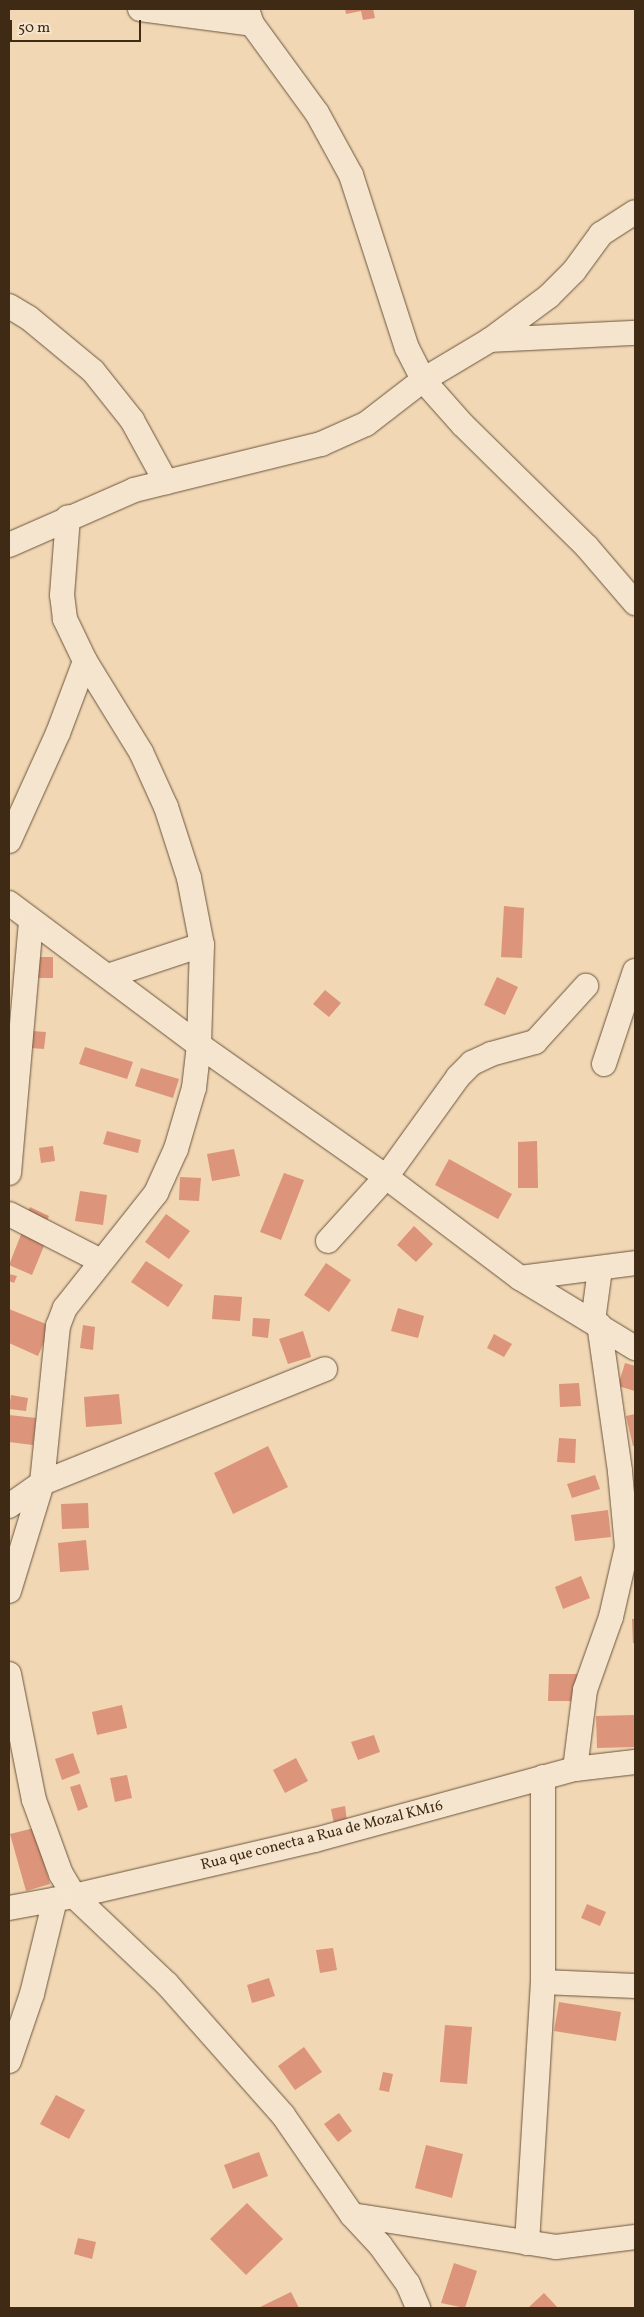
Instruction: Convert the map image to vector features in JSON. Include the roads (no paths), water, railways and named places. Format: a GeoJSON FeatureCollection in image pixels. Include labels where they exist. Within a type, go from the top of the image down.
{"type":"FeatureCollection","features":[{"type":"Feature","properties":{"kind":"street"},"geometry":{"type":"LineString","coordinates":[[140,9],[250,17],[335,142],[351,175],[407,348],[423,380],[463,425],[588,547],[635,603]]}},
{"type":"Feature","properties":{"kind":"street"},"geometry":{"type":"LineString","coordinates":[[9,544],[134,490],[344,436],[366,424],[423,380],[490,340],[549,296],[574,271],[601,234],[635,212]]}},
{"type":"Feature","properties":{"kind":"street"},"geometry":{"type":"LineString","coordinates":[[9,306],[29,318],[93,371],[132,420],[166,482]]}},
{"type":"Feature","properties":{"kind":"street"},"geometry":{"type":"LineString","coordinates":[[490,340],[635,333]]}},
{"type":"Feature","properties":{"kind":"street"},"geometry":{"type":"LineString","coordinates":[[9,1591],[42,1483],[58,1326],[65,1308],[101,1261],[134,1224],[156,1193],[176,1149],[194,1088],[198,1045],[202,945],[189,878],[166,808],[141,752],[85,661],[65,619],[63,603],[68,517]]}},
{"type":"Feature","properties":{"kind":"street"},"geometry":{"type":"LineString","coordinates":[[9,841],[58,733],[85,661]]}},
{"type":"Feature","properties":{"kind":"street"},"geometry":{"type":"LineString","coordinates":[[9,902],[31,921],[108,976],[198,1045],[386,1177],[520,1278],[596,1322],[635,1348]]}},
{"type":"Feature","properties":{"kind":"street"},"geometry":{"type":"LineString","coordinates":[[9,1173],[31,921]]}},
{"type":"Feature","properties":{"kind":"street"},"geometry":{"type":"LineString","coordinates":[[108,976],[202,945]]}},
{"type":"Feature","properties":{"kind":"street"},"geometry":{"type":"LineString","coordinates":[[604,1064],[635,971]]}},
{"type":"Feature","properties":{"kind":"street"},"geometry":{"type":"LineString","coordinates":[[328,1240],[386,1177],[472,1063],[491,1054],[535,1042],[586,986]]}},
{"type":"Feature","properties":{"kind":"street"},"geometry":{"type":"LineString","coordinates":[[9,1214],[101,1261]]}},
{"type":"Feature","properties":{"kind":"street"},"geometry":{"type":"LineString","coordinates":[[520,1278],[635,1263]]}},
{"type":"Feature","properties":{"kind":"street"},"geometry":{"type":"LineString","coordinates":[[575,1769],[585,1690],[611,1617],[627,1547],[620,1471],[596,1322],[600,1269]]}},
{"type":"Feature","properties":{"kind":"street"},"geometry":{"type":"LineString","coordinates":[[9,1506],[42,1483],[325,1368]]}},
{"type":"Feature","properties":{"kind":"street"},"geometry":{"type":"LineString","coordinates":[[9,1674],[34,1800],[61,1874],[65,1898],[9,2061]]}},
{"type":"Feature","properties":{"kind":"street","name":"Rua que conecta a Rua de Mozal KM16"},"geometry":{"type":"LineString","coordinates":[[9,1908],[65,1898],[316,1840],[575,1769],[635,1762]]}},
{"type":"Feature","properties":{"kind":"street"},"geometry":{"type":"LineString","coordinates":[[527,2244],[543,1982],[543,1777]]}},
{"type":"Feature","properties":{"kind":"street"},"geometry":{"type":"LineString","coordinates":[[65,1898],[167,1984],[225,2046],[283,2115],[352,2215],[380,2245],[408,2284],[418,2308]]}},
{"type":"Feature","properties":{"kind":"street"},"geometry":{"type":"LineString","coordinates":[[543,1982],[635,1986]]}},
{"type":"Feature","properties":{"kind":"street"},"geometry":{"type":"LineString","coordinates":[[352,2215],[527,2244],[556,2246],[635,2237]]}}]}
